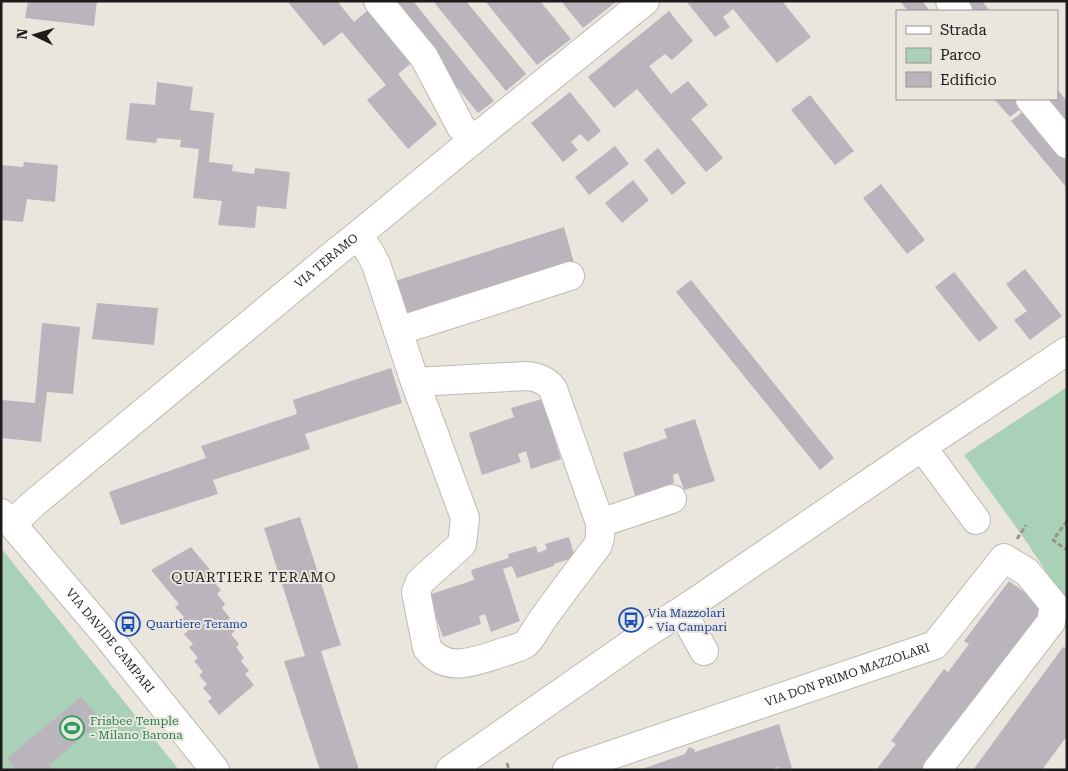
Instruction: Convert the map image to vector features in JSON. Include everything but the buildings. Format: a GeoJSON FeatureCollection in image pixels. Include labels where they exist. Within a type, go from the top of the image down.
{"type":"FeatureCollection","features":[{"type":"Feature","properties":{"kind":"street"},"geometry":{"type":"LineString","coordinates":[[378,1],[424,57],[461,127],[473,140]]}},
{"type":"Feature","properties":{"kind":"street","name":"VIA TERAMO"},"geometry":{"type":"LineString","coordinates":[[7,519],[40,498],[473,140],[645,1]]}},
{"type":"Feature","properties":{"kind":"street"},"geometry":{"type":"LineString","coordinates":[[1031,100],[1067,144]]}},
{"type":"Feature","properties":{"kind":"street"},"geometry":{"type":"LineString","coordinates":[[358,236],[376,264],[414,382],[465,518],[462,544],[420,582],[416,592],[427,648],[438,660],[457,664],[525,644],[598,546],[601,531],[600,523],[553,389],[548,383],[541,379],[526,376],[414,382]]}},
{"type":"Feature","properties":{"kind":"street"},"geometry":{"type":"LineString","coordinates":[[398,331],[570,276]]}},
{"type":"Feature","properties":{"kind":"street"},"geometry":{"type":"LineString","coordinates":[[450,770],[641,637],[1067,351]]}},
{"type":"Feature","properties":{"kind":"street"},"geometry":{"type":"LineString","coordinates":[[922,447],[976,520]]}},
{"type":"Feature","properties":{"kind":"street"},"geometry":{"type":"LineString","coordinates":[[600,523],[672,499]]}},
{"type":"Feature","properties":{"kind":"street","name":"VIA DAVIDE CAMPARI"},"geometry":{"type":"LineString","coordinates":[[7,519],[108,637],[215,770]]}},
{"type":"Feature","properties":{"kind":"street","name":"VIA DON PRIMO MAZZOLARI"},"geometry":{"type":"LineString","coordinates":[[567,770],[935,645],[1004,558],[1027,572],[1054,604],[1051,622],[937,770]]}},
{"type":"Feature","properties":{"kind":"street"},"geometry":{"type":"LineString","coordinates":[[682,611],[704,651]]}},
{"type":"Feature","properties":{"kind":"path"},"geometry":{"type":"LineString","coordinates":[[1067,521],[1053,540],[1067,550]]}},
{"type":"Feature","properties":{"kind":"path"},"geometry":{"type":"LineString","coordinates":[[507,763],[509,770]]}},
{"type":"Feature","properties":{"kind":"green space"},"geometry":{"type":"Polygon","coordinates":[[[1067,387],[1067,602],[964,455],[1067,387]]]}},
{"type":"Feature","properties":{"kind":"green space"},"geometry":{"type":"Polygon","coordinates":[[[1,548],[179,770],[1,770],[1,548]]]}},
{"type":"Feature","properties":{"kind":"place","name":"Via Mazzolari - Via Campari"},"geometry":{"type":"Point","coordinates":[631,620]}},
{"type":"Feature","properties":{"kind":"place","name":"Quartiere Teramo"},"geometry":{"type":"Point","coordinates":[128,624]}},
{"type":"Feature","properties":{"kind":"place","name":"Frisbee Temple - Milano Barona"},"geometry":{"type":"Point","coordinates":[72,728]}},
{"type":"Feature","properties":{"kind":"district","name":"QUARTIERE TERAMO"},"geometry":{"type":"Point","coordinates":[254,577]}}]}
